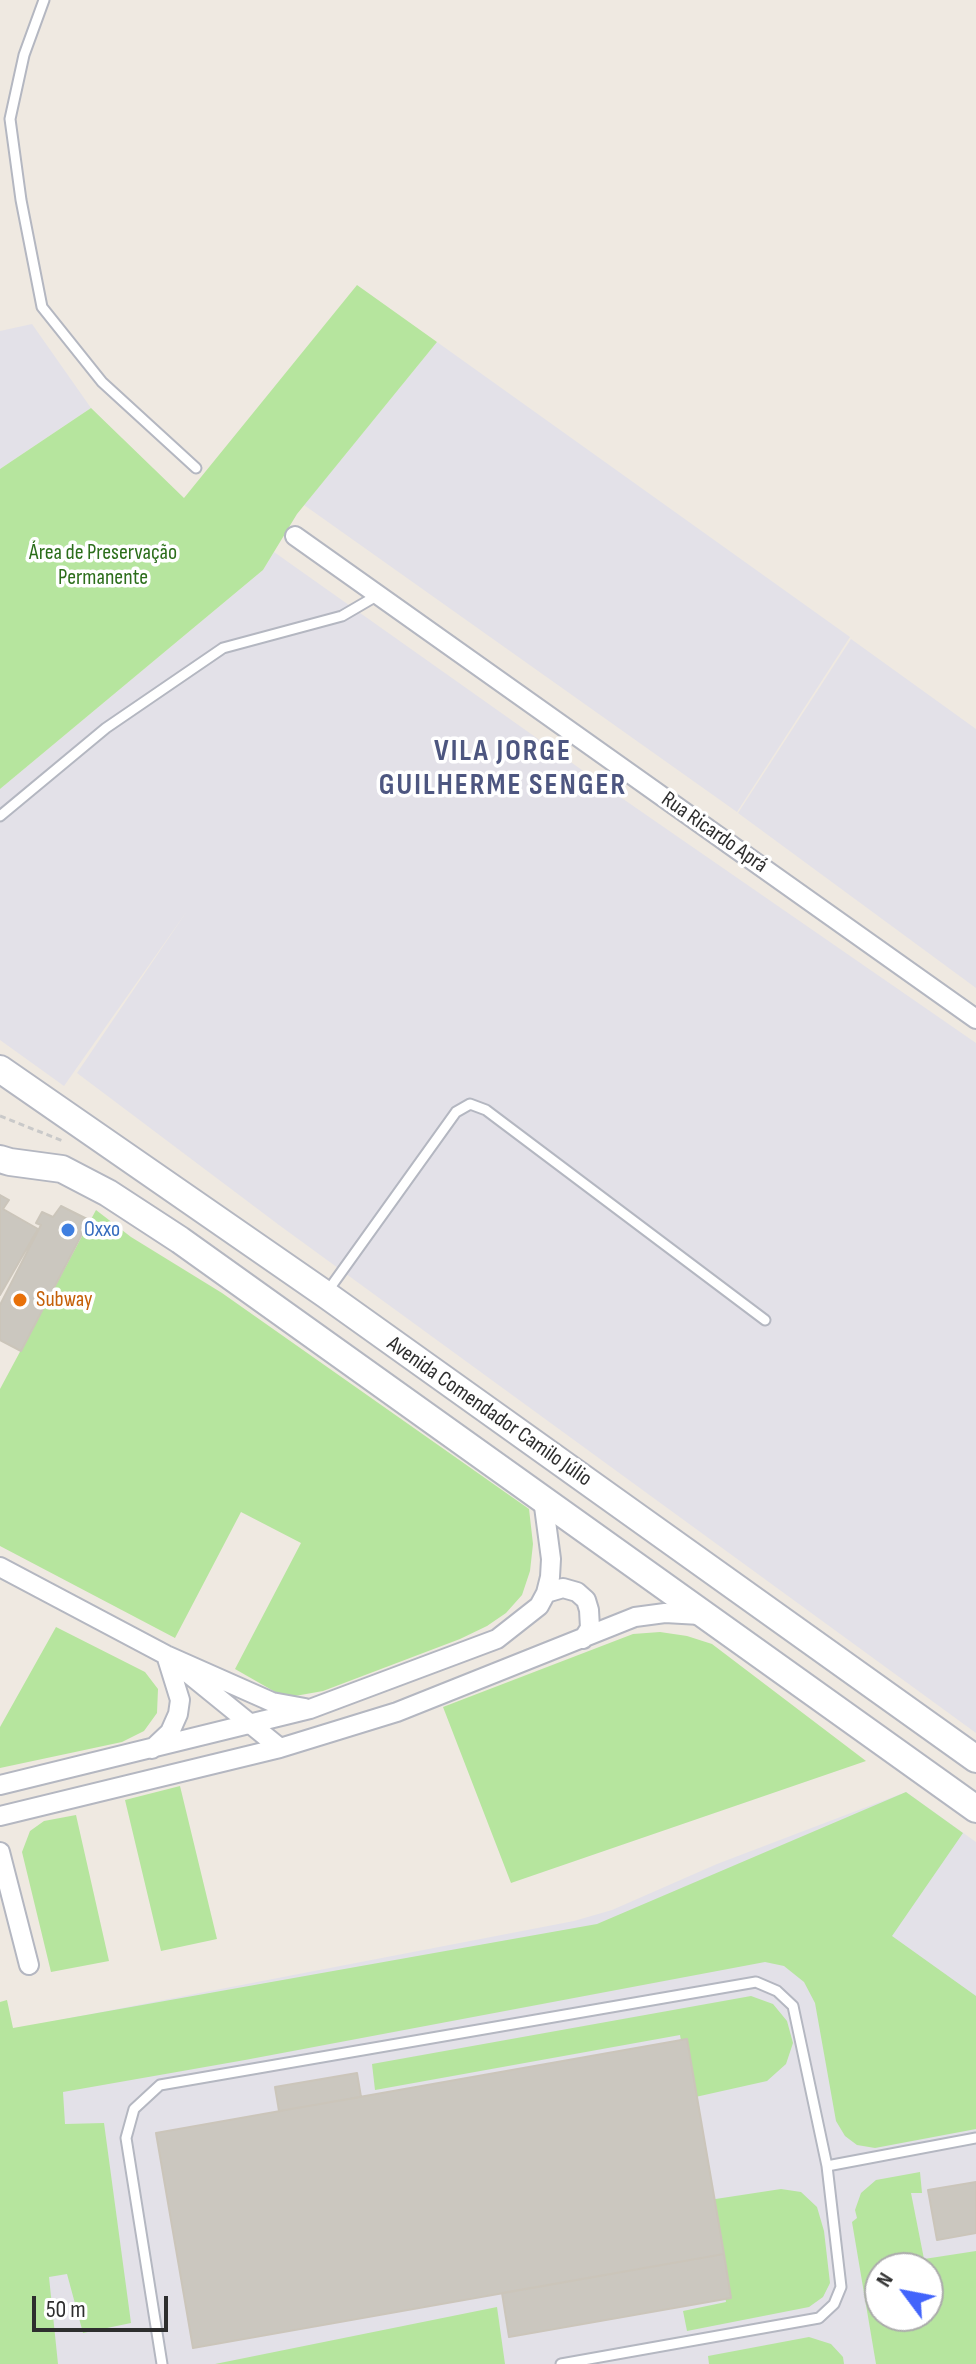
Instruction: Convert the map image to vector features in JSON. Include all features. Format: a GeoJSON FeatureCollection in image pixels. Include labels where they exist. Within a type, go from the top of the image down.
{"type":"FeatureCollection","features":[{"type":"Feature","properties":{"kind":"main road","name":"Avenida Comendador Camilo Júlio"},"geometry":{"type":"LineString","coordinates":[[1,1070],[325,1294],[976,1759]]}},
{"type":"Feature","properties":{"kind":"main road","name":"Avenida Comendador Camilo Júlio"},"geometry":{"type":"LineString","coordinates":[[0,1159],[62,1169],[108,1193],[255,1292],[976,1809]]}},
{"type":"Feature","properties":{"kind":"street","name":"Rua Ricardo Aprá"},"geometry":{"type":"LineString","coordinates":[[295,536],[976,1019]]}},
{"type":"Feature","properties":{"kind":"street"},"geometry":{"type":"LineString","coordinates":[[0,1785],[310,1709],[497,1639],[539,1606],[546,1593],[551,1550],[543,1499]]}},
{"type":"Feature","properties":{"kind":"street"},"geometry":{"type":"LineString","coordinates":[[0,1567],[166,1655],[261,1697],[310,1709]]}},
{"type":"Feature","properties":{"kind":"street"},"geometry":{"type":"LineString","coordinates":[[546,1593],[563,1588],[577,1592],[586,1600],[590,1628],[583,1639]]}},
{"type":"Feature","properties":{"kind":"street"},"geometry":{"type":"LineString","coordinates":[[0,1816],[283,1747],[397,1712],[644,1615],[677,1612],[707,1616]]}},
{"type":"Feature","properties":{"kind":"street"},"geometry":{"type":"LineString","coordinates":[[166,1655],[283,1747]]}},
{"type":"Feature","properties":{"kind":"street"},"geometry":{"type":"LineString","coordinates":[[152,1749],[170,1732],[178,1714],[180,1700],[166,1655]]}},
{"type":"Feature","properties":{"kind":"street"},"geometry":{"type":"LineString","coordinates":[[261,1697],[277,1708],[294,1733],[291,1741],[283,1747]]}},
{"type":"Feature","properties":{"kind":"street"},"geometry":{"type":"LineString","coordinates":[[0,1852],[29,1965]]}},
{"type":"Feature","properties":{"kind":"lane"},"geometry":{"type":"LineString","coordinates":[[44,0],[24,55],[10,119],[21,200],[42,307],[102,382],[196,468]]}},
{"type":"Feature","properties":{"kind":"lane"},"geometry":{"type":"LineString","coordinates":[[0,816],[106,728],[223,648],[342,616],[378,595]]}},
{"type":"Feature","properties":{"kind":"lane"},"geometry":{"type":"LineString","coordinates":[[325,1294],[456,1112],[470,1104],[486,1110],[765,1320]]}},
{"type":"Feature","properties":{"kind":"lane"},"geometry":{"type":"LineString","coordinates":[[162,2364],[126,2138],[134,2109],[160,2085],[756,1982],[777,1991],[793,2006],[827,2166],[841,2287],[834,2304],[819,2318],[561,2364]]}},
{"type":"Feature","properties":{"kind":"lane"},"geometry":{"type":"LineString","coordinates":[[827,2166],[976,2138]]}},
{"type":"Feature","properties":{"kind":"shaded area"},"geometry":{"type":"Polygon","coordinates":[[[32,324],[91,408],[0,469],[0,331],[32,324]]]}},
{"type":"Feature","properties":{"kind":"shaded area"},"geometry":{"type":"Polygon","coordinates":[[[437,342],[850,637],[737,812],[304,505],[437,342]]]}},
{"type":"Feature","properties":{"kind":"shaded area"},"geometry":{"type":"Polygon","coordinates":[[[274,552],[976,1043],[976,1733],[279,1225],[77,1073],[187,911],[64,1086],[0,1040],[0,789],[263,570],[274,552]]]}},
{"type":"Feature","properties":{"kind":"shaded area"},"geometry":{"type":"Polygon","coordinates":[[[851,639],[976,729],[976,988],[738,813],[851,639]]]}},
{"type":"Feature","properties":{"kind":"shaded area"},"geometry":{"type":"Polygon","coordinates":[[[906,1792],[976,1842],[976,2336],[898,2364],[41,2364],[13,2029],[574,1921],[612,1910],[717,1864],[906,1792]]]}},
{"type":"Feature","properties":{"kind":"green space","name":"Área de Preservação Permanente"},"geometry":{"type":"Polygon","coordinates":[[[357,285],[437,342],[297,514],[263,570],[0,789],[0,469],[91,408],[184,498],[357,285]]]}},
{"type":"Feature","properties":{"kind":"green space"},"geometry":{"type":"Polygon","coordinates":[[[96,1210],[131,1237],[222,1293],[529,1509],[533,1544],[530,1571],[522,1595],[506,1613],[460,1639],[323,1691],[295,1696],[277,1693],[235,1669],[301,1543],[241,1512],[175,1638],[0,1546],[0,1389],[96,1210]]]}},
{"type":"Feature","properties":{"kind":"green space"},"geometry":{"type":"Polygon","coordinates":[[[56,1627],[145,1672],[158,1689],[157,1713],[144,1731],[122,1742],[0,1768],[0,1727],[56,1627]]]}},
{"type":"Feature","properties":{"kind":"green space"},"geometry":{"type":"Polygon","coordinates":[[[660,1632],[712,1644],[866,1761],[511,1883],[443,1707],[633,1634],[660,1632]]]}},
{"type":"Feature","properties":{"kind":"green space"},"geometry":{"type":"Polygon","coordinates":[[[180,1786],[217,1939],[161,1951],[125,1800],[180,1786]]]}},
{"type":"Feature","properties":{"kind":"green space"},"geometry":{"type":"Polygon","coordinates":[[[906,1792],[963,1833],[892,1936],[976,1996],[976,2129],[875,2148],[857,2145],[845,2136],[836,2121],[815,2003],[804,1982],[784,1966],[765,1962],[63,2092],[65,2124],[104,2123],[131,2323],[83,2333],[67,2274],[49,2277],[58,2364],[0,2364],[0,2002],[7,2000],[13,2028],[597,1924],[906,1792]]]}},
{"type":"Feature","properties":{"kind":"green space"},"geometry":{"type":"Polygon","coordinates":[[[76,1815],[109,1961],[51,1972],[22,1852],[30,1831],[44,1821],[76,1815]]]}},
{"type":"Feature","properties":{"kind":"green space"},"geometry":{"type":"Polygon","coordinates":[[[751,1996],[773,2004],[787,2021],[793,2043],[786,2064],[767,2081],[691,2098],[680,2035],[375,2090],[372,2064],[751,1996]]]}},
{"type":"Feature","properties":{"kind":"green space"},"geometry":{"type":"Polygon","coordinates":[[[920,2172],[922,2193],[911,2193],[923,2252],[864,2252],[864,2293],[852,2222],[857,2218],[855,2210],[861,2193],[876,2180],[920,2172]]]}},
{"type":"Feature","properties":{"kind":"green space"},"geometry":{"type":"Polygon","coordinates":[[[781,2189],[801,2192],[817,2207],[824,2231],[830,2283],[823,2297],[809,2307],[687,2331],[683,2311],[726,2302],[709,2200],[781,2189]]]}},
{"type":"Feature","properties":{"kind":"green space"},"geometry":{"type":"Polygon","coordinates":[[[976,2251],[976,2364],[876,2364],[871,2332],[944,2332],[944,2256],[976,2251]]]}},
{"type":"Feature","properties":{"kind":"green space"},"geometry":{"type":"Polygon","coordinates":[[[497,2307],[505,2364],[215,2364],[497,2307]]]}},
{"type":"Feature","properties":{"kind":"green space"},"geometry":{"type":"Polygon","coordinates":[[[809,2337],[831,2344],[843,2357],[844,2364],[709,2364],[708,2356],[809,2337]]]}},
{"type":"Feature","properties":{"kind":"building"},"geometry":{"type":"Polygon","coordinates":[[[0,1195],[9,1200],[3,1209],[38,1229],[0,1295],[0,1195]]]}},
{"type":"Feature","properties":{"kind":"building"},"geometry":{"type":"Polygon","coordinates":[[[61,1206],[87,1219],[21,1351],[0,1340],[0,1305],[41,1225],[36,1223],[42,1212],[53,1217],[61,1206]]]}},
{"type":"Feature","properties":{"kind":"building"},"geometry":{"type":"Polygon","coordinates":[[[687,2039],[724,2254],[193,2348],[156,2133],[687,2039]]]}},
{"type":"Feature","properties":{"kind":"building"},"geometry":{"type":"Polygon","coordinates":[[[357,2073],[361,2097],[279,2111],[275,2087],[357,2073]]]}},
{"type":"Feature","properties":{"kind":"building"},"geometry":{"type":"Polygon","coordinates":[[[976,2182],[976,2233],[937,2240],[928,2190],[976,2182]]]}},
{"type":"Feature","properties":{"kind":"building"},"geometry":{"type":"Polygon","coordinates":[[[724,2254],[731,2298],[509,2337],[502,2293],[724,2254]]]}},
{"type":"Feature","properties":{"kind":"place","name":"Oxxo"},"geometry":{"type":"Point","coordinates":[68,1230]}},
{"type":"Feature","properties":{"kind":"place","name":"Subway"},"geometry":{"type":"Point","coordinates":[20,1300]}},
{"type":"Feature","properties":{"kind":"district","name":"VILA JORGE GUILHERME SENGER"},"geometry":{"type":"Point","coordinates":[503,769]}}]}
